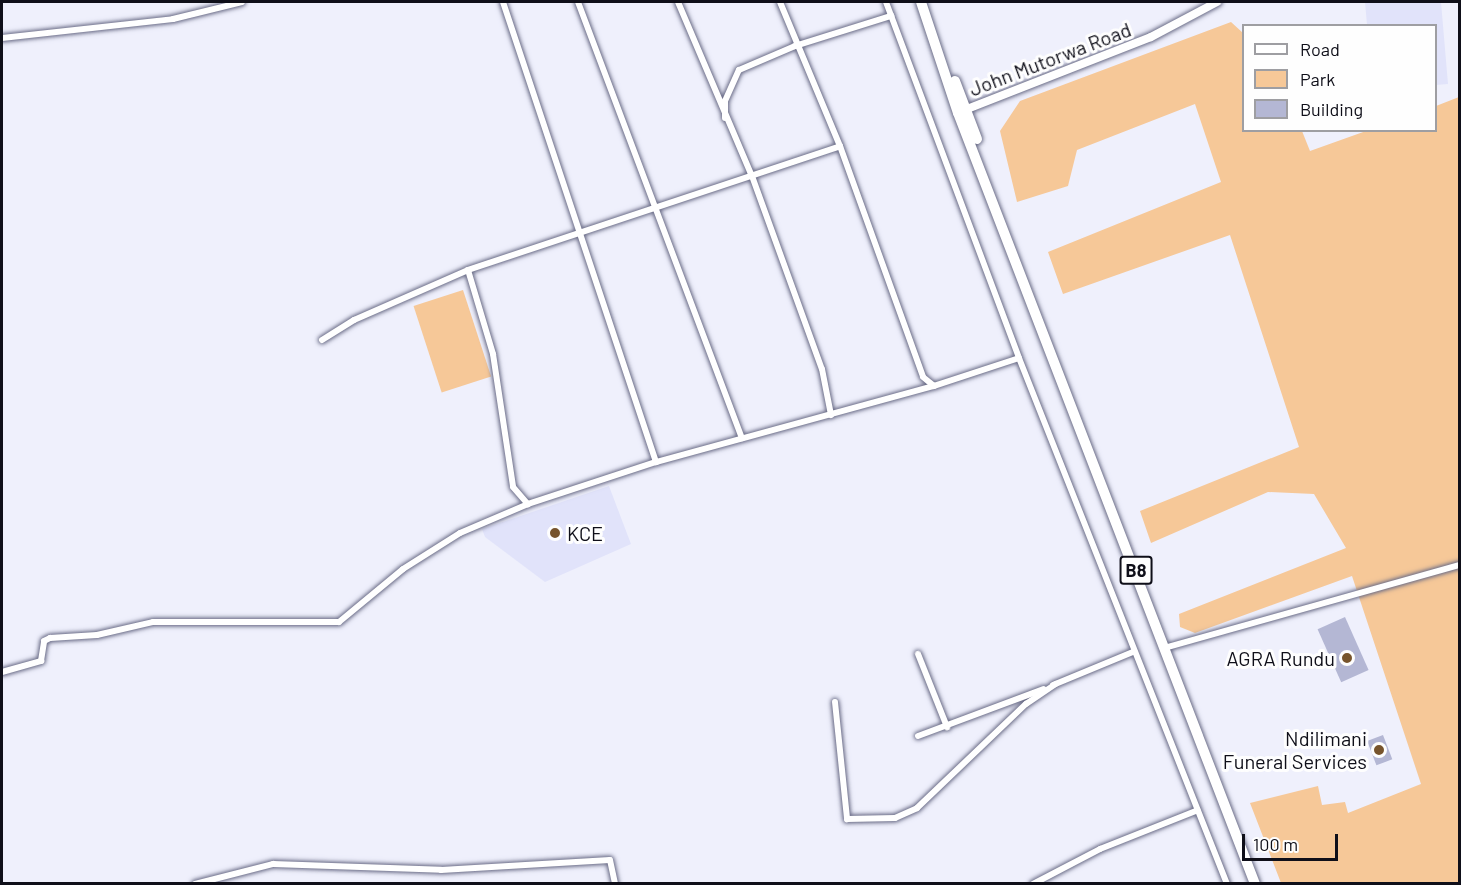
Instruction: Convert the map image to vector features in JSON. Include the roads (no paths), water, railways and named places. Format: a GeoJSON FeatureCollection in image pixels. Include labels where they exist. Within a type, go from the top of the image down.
{"type":"FeatureCollection","features":[{"type":"Feature","properties":{"kind":"highway","name":"B8"},"geometry":{"type":"LineString","coordinates":[[922,2],[1255,884]]}},
{"type":"Feature","properties":{"kind":"street"},"geometry":{"type":"LineString","coordinates":[[2,38],[173,19],[242,2]]}},
{"type":"Feature","properties":{"kind":"street"},"geometry":{"type":"LineString","coordinates":[[503,2],[656,462]]}},
{"type":"Feature","properties":{"kind":"street"},"geometry":{"type":"LineString","coordinates":[[578,2],[659,209],[742,438]]}},
{"type":"Feature","properties":{"kind":"street"},"geometry":{"type":"LineString","coordinates":[[678,2],[725,121],[752,176],[822,369],[831,415]]}},
{"type":"Feature","properties":{"kind":"street"},"geometry":{"type":"LineString","coordinates":[[780,2],[795,46],[840,146],[923,377],[934,386]]}},
{"type":"Feature","properties":{"kind":"street"},"geometry":{"type":"LineString","coordinates":[[886,2],[1019,358],[1133,652],[1227,884]]}},
{"type":"Feature","properties":{"kind":"street","name":"John Mutorwa Road"},"geometry":{"type":"LineString","coordinates":[[962,111],[1159,33],[1217,2]]}},
{"type":"Feature","properties":{"kind":"street"},"geometry":{"type":"LineString","coordinates":[[725,121],[725,101],[738,70],[795,46],[891,16]]}},
{"type":"Feature","properties":{"kind":"street"},"geometry":{"type":"LineString","coordinates":[[322,339],[395,300],[468,270],[659,209],[840,146]]}},
{"type":"Feature","properties":{"kind":"street"},"geometry":{"type":"LineString","coordinates":[[468,270],[492,354],[513,487],[528,504]]}},
{"type":"Feature","properties":{"kind":"street"},"geometry":{"type":"LineString","coordinates":[[2,672],[41,661],[44,641],[50,638],[97,635],[153,622],[339,622],[403,569],[460,533],[528,504],[656,462],[934,386],[1019,358]]}},
{"type":"Feature","properties":{"kind":"street"},"geometry":{"type":"LineString","coordinates":[[1164,648],[1460,565]]}},
{"type":"Feature","properties":{"kind":"street"},"geometry":{"type":"LineString","coordinates":[[918,736],[947,727],[1133,652]]}},
{"type":"Feature","properties":{"kind":"street"},"geometry":{"type":"LineString","coordinates":[[918,654],[947,727]]}},
{"type":"Feature","properties":{"kind":"street"},"geometry":{"type":"LineString","coordinates":[[835,702],[847,819],[895,818],[917,808],[1026,704],[1056,684]]}},
{"type":"Feature","properties":{"kind":"street"},"geometry":{"type":"LineString","coordinates":[[1034,884],[1100,849],[1198,810]]}},
{"type":"Feature","properties":{"kind":"street"},"geometry":{"type":"LineString","coordinates":[[195,884],[273,864],[441,870],[610,860],[615,884]]}},
{"type":"Feature","properties":{"kind":"place","name":"KCE"},"geometry":{"type":"Point","coordinates":[555,533]}},
{"type":"Feature","properties":{"kind":"place","name":"AGRA Rundu"},"geometry":{"type":"Point","coordinates":[1347,658]}},
{"type":"Feature","properties":{"kind":"place","name":"Ndilimani Funeral Services"},"geometry":{"type":"Point","coordinates":[1379,750]}}]}
